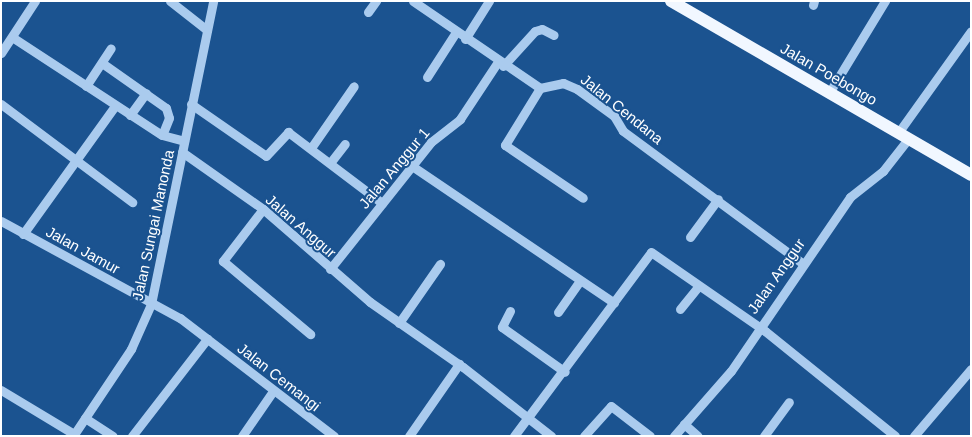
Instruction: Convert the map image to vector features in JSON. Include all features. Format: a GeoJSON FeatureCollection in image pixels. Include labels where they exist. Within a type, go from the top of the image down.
{"type":"FeatureCollection","features":[{"type":"Feature","properties":{"kind":"main road","name":"Jalan Poebongo"},"geometry":{"type":"LineString","coordinates":[[678,3],[971,175]]}},
{"type":"Feature","properties":{"kind":"street"},"geometry":{"type":"LineString","coordinates":[[170,1],[207,30]]}},
{"type":"Feature","properties":{"kind":"street","name":"Jalan Sungai Manonda"},"geometry":{"type":"LineString","coordinates":[[74,435],[132,349],[151,304],[213,1]]}},
{"type":"Feature","properties":{"kind":"street"},"geometry":{"type":"LineString","coordinates":[[368,12],[376,1]]}},
{"type":"Feature","properties":{"kind":"street"},"geometry":{"type":"LineString","coordinates":[[413,1],[500,64],[540,88],[505,145],[583,198]]}},
{"type":"Feature","properties":{"kind":"street"},"geometry":{"type":"LineString","coordinates":[[465,39],[489,1]]}},
{"type":"Feature","properties":{"kind":"street"},"geometry":{"type":"LineString","coordinates":[[829,93],[886,1]]}},
{"type":"Feature","properties":{"kind":"street"},"geometry":{"type":"LineString","coordinates":[[1,53],[33,2]]}},
{"type":"Feature","properties":{"kind":"street","name":"Jalan Anggur 1"},"geometry":{"type":"LineString","coordinates":[[330,269],[434,138],[460,118],[500,64],[535,30],[542,28],[554,36]]}},
{"type":"Feature","properties":{"kind":"street","name":"Jalan Anggur"},"geometry":{"type":"LineString","coordinates":[[674,436],[731,371],[801,262],[850,196],[882,171],[971,31]]}},
{"type":"Feature","properties":{"kind":"street"},"geometry":{"type":"LineString","coordinates":[[427,77],[456,32]]}},
{"type":"Feature","properties":{"kind":"street"},"geometry":{"type":"LineString","coordinates":[[12,37],[162,135],[184,141]]}},
{"type":"Feature","properties":{"kind":"street"},"geometry":{"type":"LineString","coordinates":[[86,86],[111,48]]}},
{"type":"Feature","properties":{"kind":"street"},"geometry":{"type":"LineString","coordinates":[[102,63],[146,93],[169,115],[162,135]]}},
{"type":"Feature","properties":{"kind":"street","name":"Jalan Cendana"},"geometry":{"type":"LineString","coordinates":[[540,88],[570,85],[614,116],[623,131],[718,199],[801,262]]}},
{"type":"Feature","properties":{"kind":"street"},"geometry":{"type":"LineString","coordinates":[[311,148],[354,86]]}},
{"type":"Feature","properties":{"kind":"street"},"geometry":{"type":"LineString","coordinates":[[130,115],[146,93]]}},
{"type":"Feature","properties":{"kind":"street"},"geometry":{"type":"LineString","coordinates":[[1,104],[76,162],[132,202]]}},
{"type":"Feature","properties":{"kind":"street"},"geometry":{"type":"LineString","coordinates":[[191,104],[266,156],[287,132],[311,148],[382,203]]}},
{"type":"Feature","properties":{"kind":"street"},"geometry":{"type":"LineString","coordinates":[[24,234],[115,106]]}},
{"type":"Feature","properties":{"kind":"street"},"geometry":{"type":"LineString","coordinates":[[330,163],[345,144]]}},
{"type":"Feature","properties":{"kind":"street","name":"Jalan Anggur"},"geometry":{"type":"LineString","coordinates":[[182,152],[263,210],[330,269],[399,323],[459,364],[551,436]]}},
{"type":"Feature","properties":{"kind":"street"},"geometry":{"type":"LineString","coordinates":[[412,166],[614,304]]}},
{"type":"Feature","properties":{"kind":"street"},"geometry":{"type":"LineString","coordinates":[[690,237],[718,199]]}},
{"type":"Feature","properties":{"kind":"street"},"geometry":{"type":"LineString","coordinates":[[263,210],[223,261],[310,334]]}},
{"type":"Feature","properties":{"kind":"street","name":"Jalan Jamur"},"geometry":{"type":"LineString","coordinates":[[1,221],[151,304]]}},
{"type":"Feature","properties":{"kind":"street"},"geometry":{"type":"LineString","coordinates":[[514,436],[527,417],[565,372],[651,252],[698,287],[758,327],[895,436]]}},
{"type":"Feature","properties":{"kind":"street"},"geometry":{"type":"LineString","coordinates":[[399,323],[440,264]]}},
{"type":"Feature","properties":{"kind":"street"},"geometry":{"type":"LineString","coordinates":[[558,312],[580,281]]}},
{"type":"Feature","properties":{"kind":"street"},"geometry":{"type":"LineString","coordinates":[[680,309],[698,287]]}},
{"type":"Feature","properties":{"kind":"street","name":"Jalan Cemangi"},"geometry":{"type":"LineString","coordinates":[[151,304],[207,339],[334,436]]}},
{"type":"Feature","properties":{"kind":"street"},"geometry":{"type":"LineString","coordinates":[[510,311],[502,327],[565,372]]}},
{"type":"Feature","properties":{"kind":"street"},"geometry":{"type":"LineString","coordinates":[[132,436],[207,339]]}},
{"type":"Feature","properties":{"kind":"street"},"geometry":{"type":"LineString","coordinates":[[409,436],[459,364]]}},
{"type":"Feature","properties":{"kind":"street"},"geometry":{"type":"LineString","coordinates":[[914,436],[971,369]]}},
{"type":"Feature","properties":{"kind":"street"},"geometry":{"type":"LineString","coordinates":[[1,390],[74,435]]}},
{"type":"Feature","properties":{"kind":"street"},"geometry":{"type":"LineString","coordinates":[[242,436],[273,391]]}},
{"type":"Feature","properties":{"kind":"street"},"geometry":{"type":"LineString","coordinates":[[764,436],[789,402]]}},
{"type":"Feature","properties":{"kind":"street"},"geometry":{"type":"LineString","coordinates":[[584,436],[611,406],[650,436]]}},
{"type":"Feature","properties":{"kind":"street"},"geometry":{"type":"LineString","coordinates":[[85,418],[113,436]]}},
{"type":"Feature","properties":{"kind":"street"},"geometry":{"type":"LineString","coordinates":[[684,424],[698,436]]}}]}
